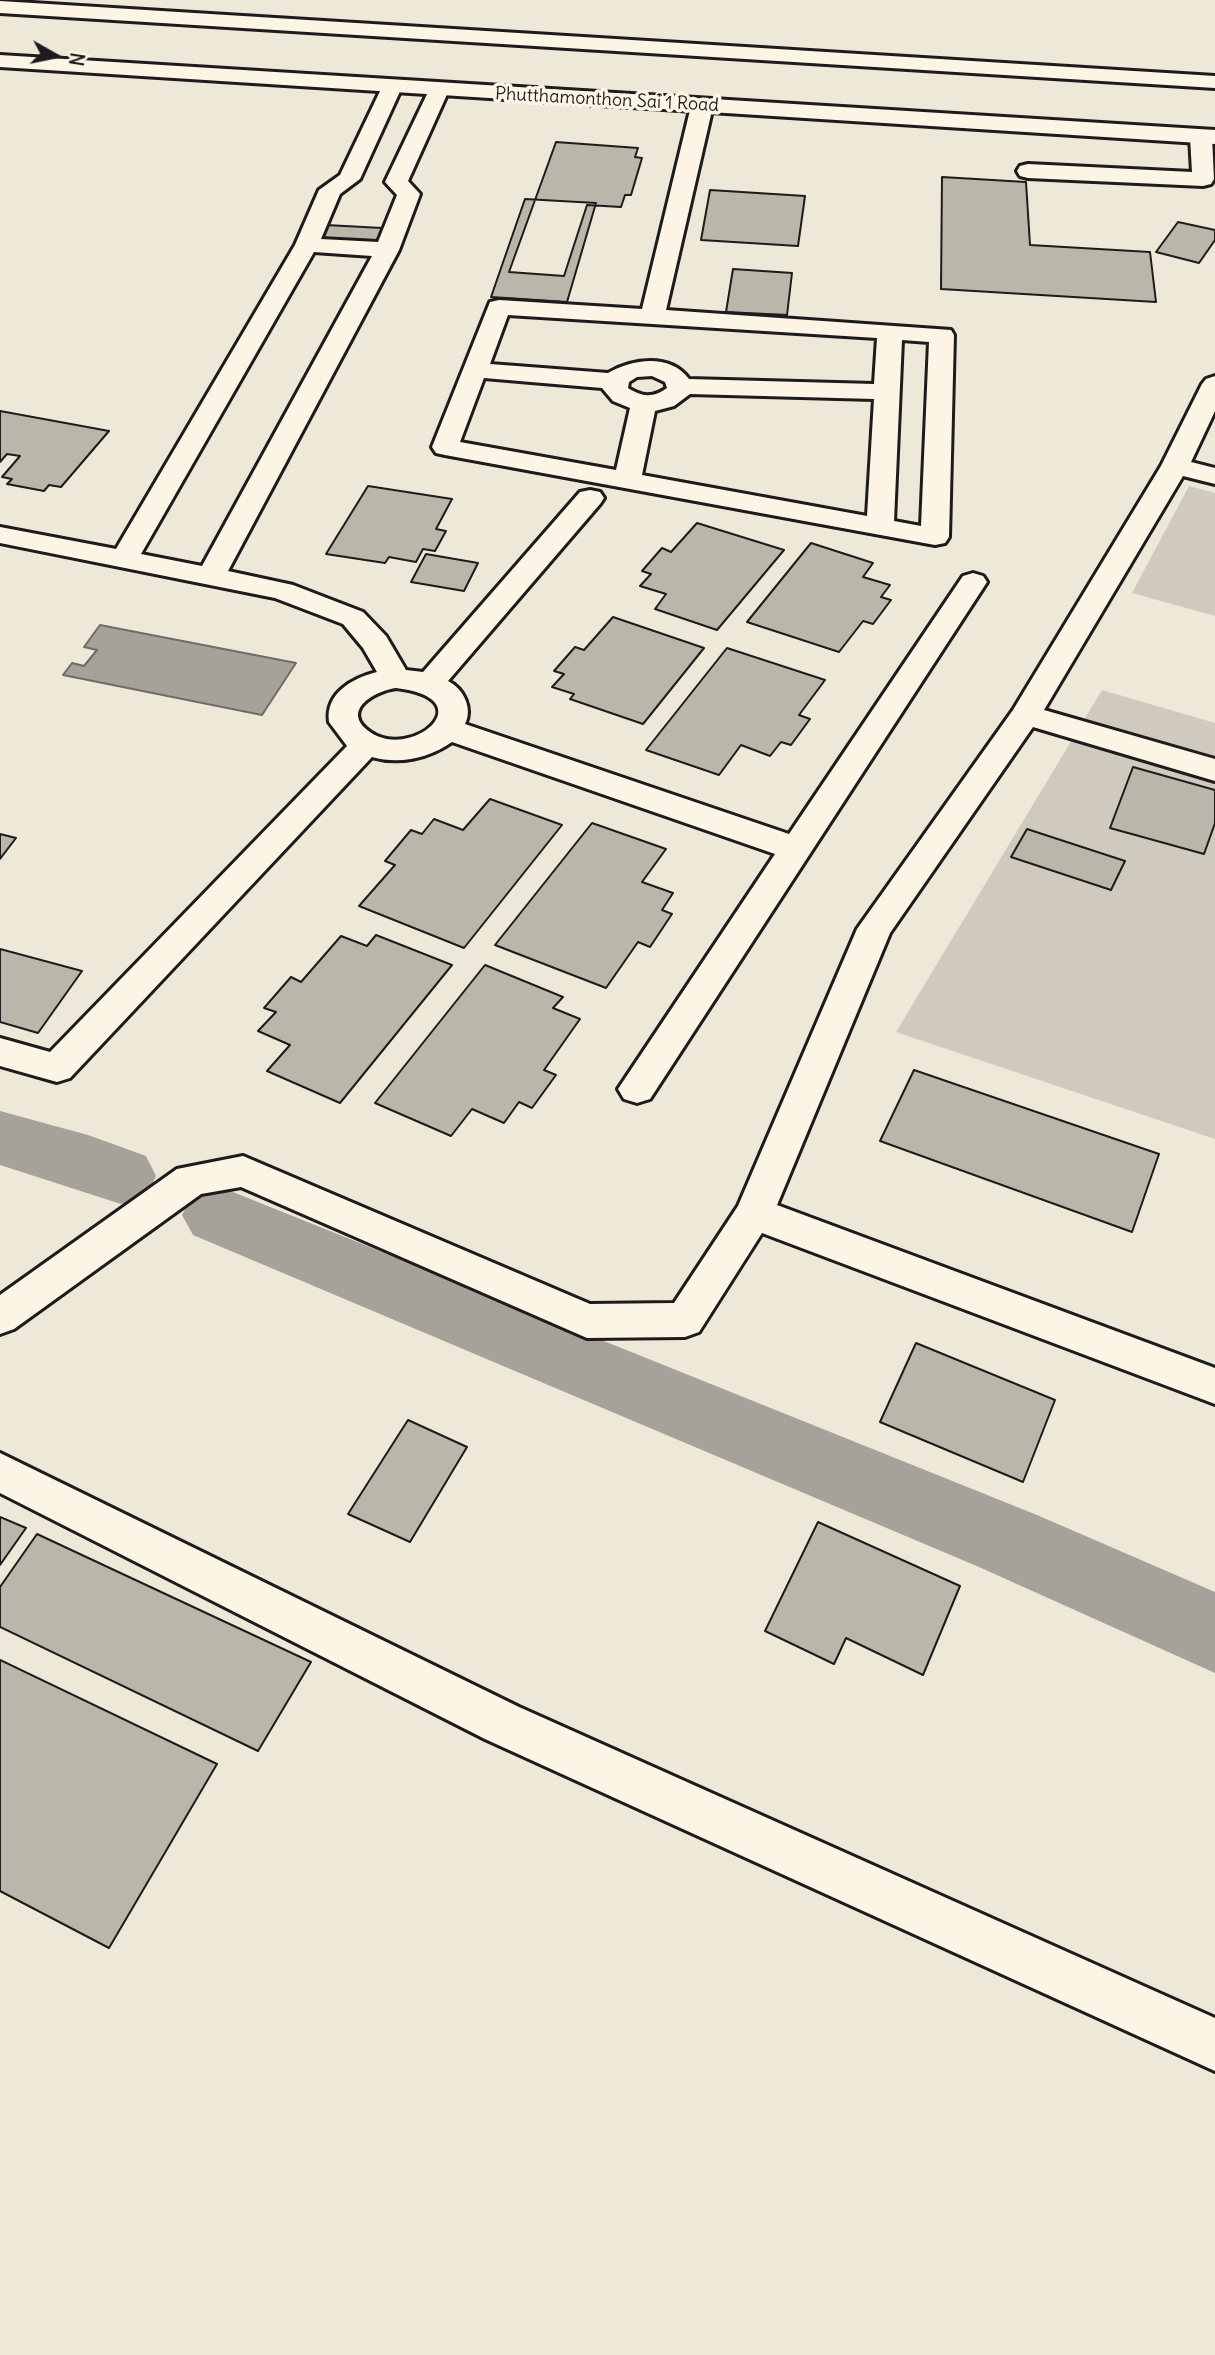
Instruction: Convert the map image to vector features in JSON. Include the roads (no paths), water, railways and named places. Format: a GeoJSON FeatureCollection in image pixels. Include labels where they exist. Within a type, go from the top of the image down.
{"type":"FeatureCollection","features":[{"type":"Feature","properties":{"kind":"street"},"geometry":{"type":"LineString","coordinates":[[0,7],[54,5],[1215,82]]}},
{"type":"Feature","properties":{"kind":"street","name":"Phutthamonthon Sai 1 Road"},"geometry":{"type":"LineString","coordinates":[[0,61],[1208,137]]}},
{"type":"Feature","properties":{"kind":"street"},"geometry":{"type":"LineString","coordinates":[[125,558],[307,245],[330,190],[349,179],[392,87]]}},
{"type":"Feature","properties":{"kind":"street"},"geometry":{"type":"LineString","coordinates":[[212,575],[387,250],[409,194],[397,182],[439,90]]}},
{"type":"Feature","properties":{"kind":"street"},"geometry":{"type":"LineString","coordinates":[[649,368],[655,317],[702,106]]}},
{"type":"Feature","properties":{"kind":"street"},"geometry":{"type":"LineString","coordinates":[[1028,171],[1203,179],[1208,137]]}},
{"type":"Feature","properties":{"kind":"street"},"geometry":{"type":"LineString","coordinates":[[307,245],[387,250]]}},
{"type":"Feature","properties":{"kind":"street"},"geometry":{"type":"LineString","coordinates":[[499,307],[890,332],[942,335],[935,537],[445,447],[499,307]]}},
{"type":"Feature","properties":{"kind":"street"},"geometry":{"type":"LineString","coordinates":[[880,527],[890,332]]}},
{"type":"Feature","properties":{"kind":"street"},"geometry":{"type":"LineString","coordinates":[[475,370],[616,381],[631,370],[649,368],[671,374],[680,386]]}},
{"type":"Feature","properties":{"kind":"street"},"geometry":{"type":"LineString","coordinates":[[616,381],[615,390],[620,395],[627,400],[644,403],[668,400],[680,386]]}},
{"type":"Feature","properties":{"kind":"street"},"geometry":{"type":"LineString","coordinates":[[0,1317],[191,1180],[243,1171],[587,1321],[685,1320],[754,1213],[874,929],[1026,715],[1175,466],[1215,384]]}},
{"type":"Feature","properties":{"kind":"street"},"geometry":{"type":"LineString","coordinates":[[680,386],[887,392]]}},
{"type":"Feature","properties":{"kind":"street"},"geometry":{"type":"LineString","coordinates":[[626,480],[644,403]]}},
{"type":"Feature","properties":{"kind":"street"},"geometry":{"type":"LineString","coordinates":[[1175,466],[1215,476]]}},
{"type":"Feature","properties":{"kind":"street"},"geometry":{"type":"LineString","coordinates":[[431,682],[590,498]]}},
{"type":"Feature","properties":{"kind":"street"},"geometry":{"type":"LineString","coordinates":[[0,535],[283,591],[353,618],[375,643],[396,678]]}},
{"type":"Feature","properties":{"kind":"street"},"geometry":{"type":"LineString","coordinates":[[637,1089],[973,582]]}},
{"type":"Feature","properties":{"kind":"street"},"geometry":{"type":"LineString","coordinates":[[396,678],[415,678],[431,682],[444,690],[452,700],[455,712],[447,729],[430,743],[398,750],[366,745],[345,727],[343,717],[346,705],[352,695],[364,687],[396,678]]}},
{"type":"Feature","properties":{"kind":"street"},"geometry":{"type":"LineString","coordinates":[[1026,715],[1215,770]]}},
{"type":"Feature","properties":{"kind":"street"},"geometry":{"type":"LineString","coordinates":[[447,729],[796,849]]}},
{"type":"Feature","properties":{"kind":"street"},"geometry":{"type":"LineString","coordinates":[[0,1052],[57,1068],[366,745]]}},
{"type":"Feature","properties":{"kind":"street"},"geometry":{"type":"LineString","coordinates":[[754,1213],[1215,1386]]}},
{"type":"Feature","properties":{"kind":"street"},"geometry":{"type":"LineString","coordinates":[[0,1472],[502,1723],[1215,2045]]}},
{"type":"Feature","properties":{"kind":"waterway"},"geometry":{"type":"LineString","coordinates":[[0,1138],[88,1163],[121,1176]]}},
{"type":"Feature","properties":{"kind":"waterway"},"geometry":{"type":"LineString","coordinates":[[218,1215],[1008,1541],[1215,1633]]}}]}
